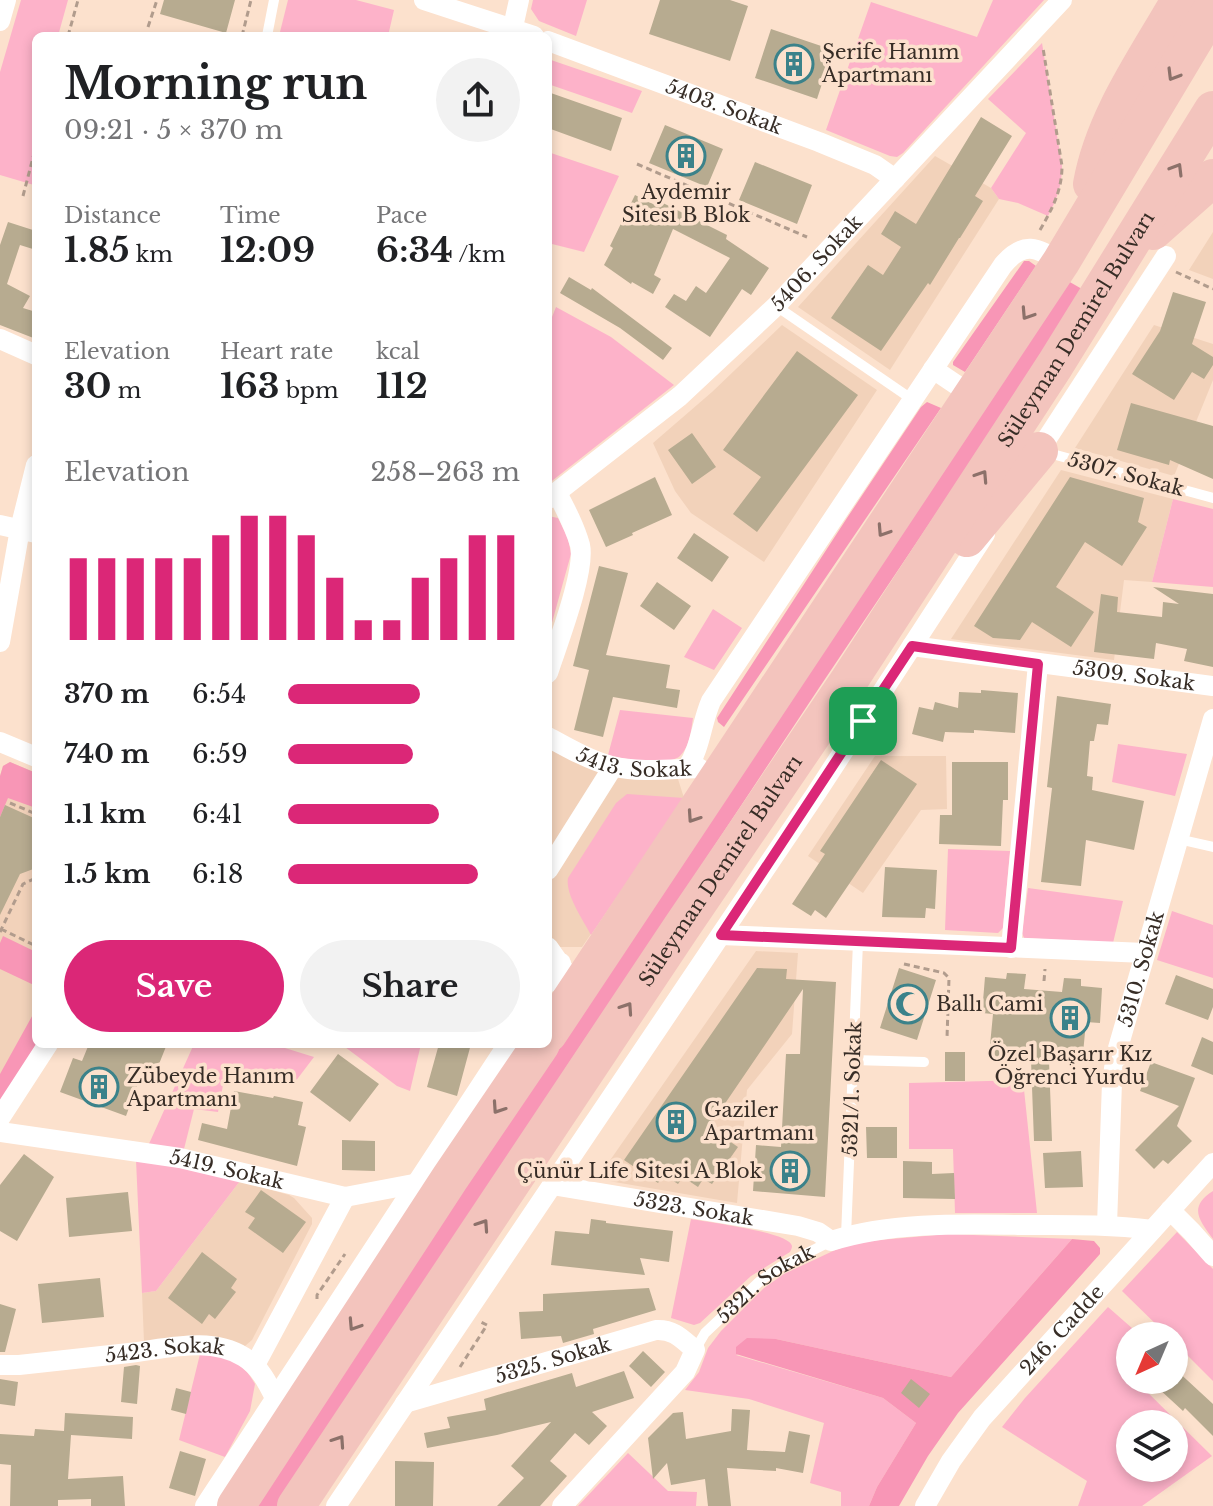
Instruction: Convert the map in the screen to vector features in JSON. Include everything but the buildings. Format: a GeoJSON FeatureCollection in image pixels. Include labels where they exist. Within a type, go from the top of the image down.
{"type":"FeatureCollection","features":[{"type":"Feature","properties":{"kind":"highway"},"geometry":{"type":"LineString","coordinates":[[1084,225],[1095,169],[1107,134],[1180,0]]}},
{"type":"Feature","properties":{"kind":"highway"},"geometry":{"type":"LineString","coordinates":[[552,1018],[562,979],[727,767],[973,396],[1046,255],[1084,225],[1213,8]]}},
{"type":"Feature","properties":{"kind":"highway","name":"Süleyman Demirel Bulvarı"},"geometry":{"type":"LineString","coordinates":[[296,1506],[848,682],[1055,365],[1213,110]]}},
{"type":"Feature","properties":{"kind":"highway"},"geometry":{"type":"LineString","coordinates":[[1121,259],[1213,178]]}},
{"type":"Feature","properties":{"kind":"highway"},"geometry":{"type":"LineString","coordinates":[[848,682],[1039,451]]}},
{"type":"Feature","properties":{"kind":"highway"},"geometry":{"type":"LineString","coordinates":[[236,1506],[281,1414],[433,1181],[538,1048]]}},
{"type":"Feature","properties":{"kind":"street"},"geometry":{"type":"LineString","coordinates":[[0,21],[6,0]]}},
{"type":"Feature","properties":{"kind":"street"},"geometry":{"type":"LineString","coordinates":[[424,0],[512,32],[519,0]]}},
{"type":"Feature","properties":{"kind":"street","name":"5406. Sokak"},"geometry":{"type":"LineString","coordinates":[[552,496],[680,396],[776,306],[1062,0]]}},
{"type":"Feature","properties":{"kind":"street","name":"5403. Sokak"},"geometry":{"type":"LineString","coordinates":[[552,42],[819,142],[875,165],[895,179]]}},
{"type":"Feature","properties":{"kind":"street"},"geometry":{"type":"LineString","coordinates":[[687,768],[698,749],[711,701],[1003,265],[1013,255],[1046,255]]}},
{"type":"Feature","properties":{"kind":"street"},"geometry":{"type":"LineString","coordinates":[[336,1506],[721,935],[1163,261]]}},
{"type":"Feature","properties":{"kind":"street"},"geometry":{"type":"LineString","coordinates":[[0,339],[32,353]]}},
{"type":"Feature","properties":{"kind":"street"},"geometry":{"type":"LineString","coordinates":[[933,369],[973,396]]}},
{"type":"Feature","properties":{"kind":"street"},"geometry":{"type":"LineString","coordinates":[[0,642],[19,529],[32,480]]}},
{"type":"Feature","properties":{"kind":"street"},"geometry":{"type":"LineString","coordinates":[[552,496],[570,519],[581,548],[580,567],[552,660]]}},
{"type":"Feature","properties":{"kind":"street","name":"5309. Sokak"},"geometry":{"type":"LineString","coordinates":[[912,646],[1213,686]]}},
{"type":"Feature","properties":{"kind":"street"},"geometry":{"type":"LineString","coordinates":[[1011,948],[1038,664]]}},
{"type":"Feature","properties":{"kind":"street","name":"5310. Sokak"},"geometry":{"type":"LineString","coordinates":[[1107,1225],[1113,1069],[1213,719]]}},
{"type":"Feature","properties":{"kind":"street","name":"5413. Sokak"},"geometry":{"type":"LineString","coordinates":[[552,739],[613,767],[727,767]]}},
{"type":"Feature","properties":{"kind":"street"},"geometry":{"type":"LineString","coordinates":[[0,742],[32,755]]}},
{"type":"Feature","properties":{"kind":"street"},"geometry":{"type":"LineString","coordinates":[[552,864],[613,767]]}},
{"type":"Feature","properties":{"kind":"street"},"geometry":{"type":"LineString","coordinates":[[721,935],[1145,953]]}},
{"type":"Feature","properties":{"kind":"street"},"geometry":{"type":"LineString","coordinates":[[552,956],[562,979]]}},
{"type":"Feature","properties":{"kind":"street"},"geometry":{"type":"LineString","coordinates":[[0,1118],[45,1048]]}},
{"type":"Feature","properties":{"kind":"street"},"geometry":{"type":"LineString","coordinates":[[433,1181],[506,1048]]}},
{"type":"Feature","properties":{"kind":"street","name":"5419. Sokak"},"geometry":{"type":"LineString","coordinates":[[0,1132],[168,1156],[345,1197],[433,1181]]}},
{"type":"Feature","properties":{"kind":"street","name":"246. Cadde"},"geometry":{"type":"LineString","coordinates":[[925,1506],[951,1461],[982,1418],[1213,1163]]}},
{"type":"Feature","properties":{"kind":"street","name":"5323. Sokak"},"geometry":{"type":"LineString","coordinates":[[552,1185],[798,1226],[838,1239]]}},
{"type":"Feature","properties":{"kind":"street"},"geometry":{"type":"LineString","coordinates":[[255,1365],[345,1197]]}},
{"type":"Feature","properties":{"kind":"street"},"geometry":{"type":"LineString","coordinates":[[1170,1210],[1213,1256]]}},
{"type":"Feature","properties":{"kind":"street","name":"5321. Sokak"},"geometry":{"type":"LineString","coordinates":[[838,1239],[894,1229],[965,1225],[1107,1225],[1152,1230]]}},
{"type":"Feature","properties":{"kind":"street","name":"5325. Sokak"},"geometry":{"type":"LineString","coordinates":[[405,1403],[656,1330],[670,1330],[695,1350]]}},
{"type":"Feature","properties":{"kind":"street","name":"5423. Sokak"},"geometry":{"type":"LineString","coordinates":[[0,1365],[197,1346],[214,1347],[233,1351],[255,1365],[270,1386],[281,1414]]}},
{"type":"Feature","properties":{"kind":"street","name":"5321. Sokak"},"geometry":{"type":"LineString","coordinates":[[562,1506],[678,1381],[695,1350]]}},
{"type":"Feature","properties":{"kind":"street"},"geometry":{"type":"LineString","coordinates":[[205,1506],[281,1414]]}},
{"type":"Feature","properties":{"kind":"lane"},"geometry":{"type":"LineString","coordinates":[[268,32],[274,0]]}},
{"type":"Feature","properties":{"kind":"lane"},"geometry":{"type":"LineString","coordinates":[[776,306],[913,400]]}},
{"type":"Feature","properties":{"kind":"lane","name":"5307. Sokak"},"geometry":{"type":"LineString","coordinates":[[1039,451],[1213,498]]}},
{"type":"Feature","properties":{"kind":"lane"},"geometry":{"type":"LineString","coordinates":[[1178,839],[1213,847]]}},
{"type":"Feature","properties":{"kind":"lane","name":"5321/1. Sokak"},"geometry":{"type":"LineString","coordinates":[[838,1239],[853,1060],[858,942]]}},
{"type":"Feature","properties":{"kind":"lane"},"geometry":{"type":"LineString","coordinates":[[853,1060],[924,1062]]}},
{"type":"Feature","properties":{"kind":"lane","name":"5321. Sokak"},"geometry":{"type":"LineString","coordinates":[[695,1350],[705,1333],[760,1281],[780,1267],[838,1239]]}},
{"type":"Feature","properties":{"kind":"path"},"geometry":{"type":"LineString","coordinates":[[69,32],[78,0]]}},
{"type":"Feature","properties":{"kind":"path"},"geometry":{"type":"LineString","coordinates":[[148,27],[157,0]]}},
{"type":"Feature","properties":{"kind":"path"},"geometry":{"type":"LineString","coordinates":[[243,32],[251,0]]}},
{"type":"Feature","properties":{"kind":"path"},"geometry":{"type":"LineString","coordinates":[[1039,24],[1062,166],[1062,180],[1054,205],[1046,255]]}},
{"type":"Feature","properties":{"kind":"path"},"geometry":{"type":"LineString","coordinates":[[23,196],[32,161]]}},
{"type":"Feature","properties":{"kind":"path"},"geometry":{"type":"LineString","coordinates":[[637,164],[807,237]]}},
{"type":"Feature","properties":{"kind":"path"},"geometry":{"type":"LineString","coordinates":[[1163,261],[1180,274],[1213,289]]}},
{"type":"Feature","properties":{"kind":"path"},"geometry":{"type":"LineString","coordinates":[[10,803],[32,812]]}},
{"type":"Feature","properties":{"kind":"path"},"geometry":{"type":"LineString","coordinates":[[32,880],[23,884],[1,931],[32,944]]}},
{"type":"Feature","properties":{"kind":"path"},"geometry":{"type":"LineString","coordinates":[[900,963],[947,975],[947,1038]]}},
{"type":"Feature","properties":{"kind":"path"},"geometry":{"type":"LineString","coordinates":[[458,1369],[487,1325]]}},
{"type":"Feature","properties":{"kind":"shaded area"},"geometry":{"type":"Polygon","coordinates":[[[21,0],[68,0],[59,32],[32,32],[32,184],[0,175],[0,72],[21,0]]]}},
{"type":"Feature","properties":{"kind":"shaded area"},"geometry":{"type":"Polygon","coordinates":[[[288,0],[356,0],[394,10],[389,32],[280,32],[288,0]]]}},
{"type":"Feature","properties":{"kind":"shaded area"},"geometry":{"type":"Polygon","coordinates":[[[533,0],[587,0],[576,36],[539,21],[531,9],[533,0]]]}},
{"type":"Feature","properties":{"kind":"shaded area"},"geometry":{"type":"Polygon","coordinates":[[[993,0],[1044,0],[903,153],[897,157],[890,156],[826,130],[871,2],[977,37],[993,0]]]}},
{"type":"Feature","properties":{"kind":"shaded area"},"geometry":{"type":"Polygon","coordinates":[[[1042,43],[1062,166],[1058,192],[1048,216],[1018,203],[999,199],[991,188],[1026,133],[988,99],[1042,43]]]}},
{"type":"Feature","properties":{"kind":"shaded area"},"geometry":{"type":"Polygon","coordinates":[[[552,60],[642,91],[632,113],[552,85],[552,60]]]}},
{"type":"Feature","properties":{"kind":"shaded area"},"geometry":{"type":"Polygon","coordinates":[[[552,153],[619,176],[584,252],[552,244],[552,153]]]}},
{"type":"Feature","properties":{"kind":"shaded area"},"geometry":{"type":"Polygon","coordinates":[[[935,156],[991,188],[999,199],[890,370],[798,307],[935,156]]]}},
{"type":"Feature","properties":{"kind":"shaded area"},"geometry":{"type":"Polygon","coordinates":[[[1213,232],[1213,279],[1189,270],[1213,232]]]}},
{"type":"Feature","properties":{"kind":"shaded area"},"geometry":{"type":"Polygon","coordinates":[[[1024,261],[1036,266],[965,372],[953,365],[953,362],[1024,261]]]}},
{"type":"Feature","properties":{"kind":"shaded area"},"geometry":{"type":"Polygon","coordinates":[[[1068,281],[1084,293],[277,1506],[250,1506],[1068,281]]]}},
{"type":"Feature","properties":{"kind":"shaded area"},"geometry":{"type":"Polygon","coordinates":[[[556,307],[611,337],[674,385],[552,481],[552,317],[556,307]]]}},
{"type":"Feature","properties":{"kind":"shaded area"},"geometry":{"type":"Polygon","coordinates":[[[782,325],[877,390],[764,562],[691,513],[675,491],[653,443],[782,325]]]}},
{"type":"Feature","properties":{"kind":"shaded area"},"geometry":{"type":"Polygon","coordinates":[[[1154,325],[1213,344],[1213,380],[1174,476],[1075,448],[1154,325]]]}},
{"type":"Feature","properties":{"kind":"shaded area"},"geometry":{"type":"Polygon","coordinates":[[[927,402],[941,408],[724,727],[717,718],[847,518],[927,402]]]}},
{"type":"Feature","properties":{"kind":"shaded area"},"geometry":{"type":"Polygon","coordinates":[[[1061,470],[1173,499],[1152,582],[1124,580],[1114,660],[951,639],[1061,470]]]}},
{"type":"Feature","properties":{"kind":"shaded area"},"geometry":{"type":"Polygon","coordinates":[[[1173,499],[1213,509],[1213,587],[1152,582],[1173,499]]]}},
{"type":"Feature","properties":{"kind":"shaded area"},"geometry":{"type":"Polygon","coordinates":[[[552,517],[558,518],[568,538],[571,554],[552,623],[552,517]]]}},
{"type":"Feature","properties":{"kind":"shaded area"},"geometry":{"type":"Polygon","coordinates":[[[713,609],[742,628],[714,670],[684,657],[713,609]]]}},
{"type":"Feature","properties":{"kind":"shaded area"},"geometry":{"type":"Polygon","coordinates":[[[620,710],[693,718],[686,748],[674,759],[656,762],[608,755],[620,710]]]}},
{"type":"Feature","properties":{"kind":"shaded area"},"geometry":{"type":"Polygon","coordinates":[[[1118,744],[1187,754],[1175,796],[1112,782],[1118,744]]]}},
{"type":"Feature","properties":{"kind":"shaded area"},"geometry":{"type":"Polygon","coordinates":[[[552,748],[627,776],[678,779],[684,798],[582,947],[559,947],[552,939],[552,748]]]}},
{"type":"Feature","properties":{"kind":"shaded area"},"geometry":{"type":"Polygon","coordinates":[[[875,756],[946,756],[947,809],[921,810],[863,893],[808,856],[875,756]]]}},
{"type":"Feature","properties":{"kind":"shaded area"},"geometry":{"type":"Polygon","coordinates":[[[10,762],[32,771],[34,1048],[0,1103],[0,776],[3,766],[10,762]]]}},
{"type":"Feature","properties":{"kind":"shaded area"},"geometry":{"type":"Polygon","coordinates":[[[10,762],[32,771],[32,807],[8,798],[0,817],[0,776],[3,766],[10,762]]]}},
{"type":"Feature","properties":{"kind":"shaded area"},"geometry":{"type":"Polygon","coordinates":[[[627,794],[684,798],[591,935],[572,899],[568,878],[616,803],[627,794]]]}},
{"type":"Feature","properties":{"kind":"shaded area"},"geometry":{"type":"Polygon","coordinates":[[[948,849],[1010,851],[1003,928],[998,933],[945,930],[948,849]]]}},
{"type":"Feature","properties":{"kind":"shaded area"},"geometry":{"type":"Polygon","coordinates":[[[1028,888],[1123,901],[1113,943],[1024,938],[1028,888]]]}},
{"type":"Feature","properties":{"kind":"shaded area"},"geometry":{"type":"Polygon","coordinates":[[[1172,911],[1213,925],[1213,978],[1157,960],[1172,911]]]}},
{"type":"Feature","properties":{"kind":"shaded area"},"geometry":{"type":"Polygon","coordinates":[[[3,936],[32,950],[32,984],[0,969],[3,936]]]}},
{"type":"Feature","properties":{"kind":"shaded area"},"geometry":{"type":"Polygon","coordinates":[[[756,951],[798,953],[792,1034],[747,1090],[737,1203],[597,1179],[756,951]]]}},
{"type":"Feature","properties":{"kind":"shaded area"},"geometry":{"type":"Polygon","coordinates":[[[32,1016],[32,1048],[34,1048],[0,1103],[0,1074],[32,1016]]]}},
{"type":"Feature","properties":{"kind":"shaded area"},"geometry":{"type":"Polygon","coordinates":[[[192,1048],[285,1048],[314,1057],[295,1082],[226,1069],[218,1112],[194,1109],[183,1153],[148,1146],[192,1048]]]}},
{"type":"Feature","properties":{"kind":"shaded area"},"geometry":{"type":"Polygon","coordinates":[[[346,1048],[420,1048],[410,1091],[397,1086],[346,1048]]]}},
{"type":"Feature","properties":{"kind":"shaded area"},"geometry":{"type":"Polygon","coordinates":[[[1023,1080],[1037,1213],[955,1213],[953,1149],[909,1149],[909,1083],[1023,1080]]]}},
{"type":"Feature","properties":{"kind":"shaded area"},"geometry":{"type":"Polygon","coordinates":[[[136,1160],[164,1163],[240,1181],[156,1291],[142,1293],[136,1160]]]}},
{"type":"Feature","properties":{"kind":"shaded area"},"geometry":{"type":"Polygon","coordinates":[[[240,1181],[289,1195],[312,1218],[312,1224],[252,1340],[245,1346],[207,1338],[144,1342],[142,1293],[156,1291],[240,1181]]]}},
{"type":"Feature","properties":{"kind":"shaded area"},"geometry":{"type":"Polygon","coordinates":[[[1213,1191],[1213,1239],[1200,1220],[1198,1208],[1213,1191]]]}},
{"type":"Feature","properties":{"kind":"shaded area"},"geometry":{"type":"Polygon","coordinates":[[[691,1219],[763,1232],[788,1241],[792,1246],[790,1252],[751,1276],[694,1325],[671,1318],[691,1219]]]}},
{"type":"Feature","properties":{"kind":"shaded area"},"geometry":{"type":"Polygon","coordinates":[[[1177,1232],[1213,1269],[1213,1381],[1188,1356],[1188,1322],[1154,1322],[1122,1291],[1177,1232]]]}},
{"type":"Feature","properties":{"kind":"shaded area"},"geometry":{"type":"Polygon","coordinates":[[[948,1234],[1072,1239],[951,1377],[776,1339],[736,1355],[883,1398],[916,1423],[877,1487],[869,1506],[841,1506],[841,1492],[810,1483],[824,1423],[749,1399],[685,1390],[699,1372],[708,1348],[721,1331],[764,1288],[784,1274],[857,1242],[948,1234]]]}},
{"type":"Feature","properties":{"kind":"shaded area"},"geometry":{"type":"Polygon","coordinates":[[[1072,1239],[1094,1241],[1100,1248],[1100,1254],[958,1413],[899,1506],[869,1506],[877,1487],[916,1423],[883,1398],[736,1354],[736,1347],[747,1338],[776,1339],[951,1377],[1072,1239]]]}},
{"type":"Feature","properties":{"kind":"shaded area"},"geometry":{"type":"Polygon","coordinates":[[[1108,1307],[1125,1322],[1116,1322],[1116,1394],[1149,1394],[1165,1410],[1116,1410],[1116,1482],[1176,1482],[1142,1506],[1078,1506],[1087,1481],[1002,1427],[1108,1307]]]}},
{"type":"Feature","properties":{"kind":"shaded area"},"geometry":{"type":"Polygon","coordinates":[[[200,1354],[232,1361],[245,1370],[255,1384],[250,1411],[225,1457],[179,1440],[200,1354]]]}},
{"type":"Feature","properties":{"kind":"shaded area"},"geometry":{"type":"Polygon","coordinates":[[[1188,1432],[1212,1456],[1188,1473],[1188,1432]]]}},
{"type":"Feature","properties":{"kind":"shaded area"},"geometry":{"type":"Polygon","coordinates":[[[628,1453],[668,1491],[697,1492],[696,1506],[578,1506],[628,1453]]]}},
{"type":"Feature","properties":{"kind":"place","name":"Şerife Hanım Apartmanı"},"geometry":{"type":"Point","coordinates":[794,64]}},
{"type":"Feature","properties":{"kind":"place","name":"Aydemir Sitesi B Blok"},"geometry":{"type":"Point","coordinates":[686,156]}},
{"type":"Feature","properties":{"kind":"place","name":"Ballı Cami"},"geometry":{"type":"Point","coordinates":[908,1004]}},
{"type":"Feature","properties":{"kind":"place","name":"Özel Başarır Kız Öğrenci Yurdu"},"geometry":{"type":"Point","coordinates":[1070,1018]}},
{"type":"Feature","properties":{"kind":"place","name":"Zübeyde Hanım Apartmanı"},"geometry":{"type":"Point","coordinates":[99,1087]}},
{"type":"Feature","properties":{"kind":"place","name":"Gaziler Apartmanı"},"geometry":{"type":"Point","coordinates":[676,1122]}},
{"type":"Feature","properties":{"kind":"place","name":"Çünür Life Sitesi A Blok"},"geometry":{"type":"Point","coordinates":[790,1171]}},
{"type":"Feature","properties":{"kind":"route"},"geometry":{"type":"LineString","coordinates":[[912,646],[1038,664],[1011,948],[721,935],[863,721],[912,646]]}}]}
